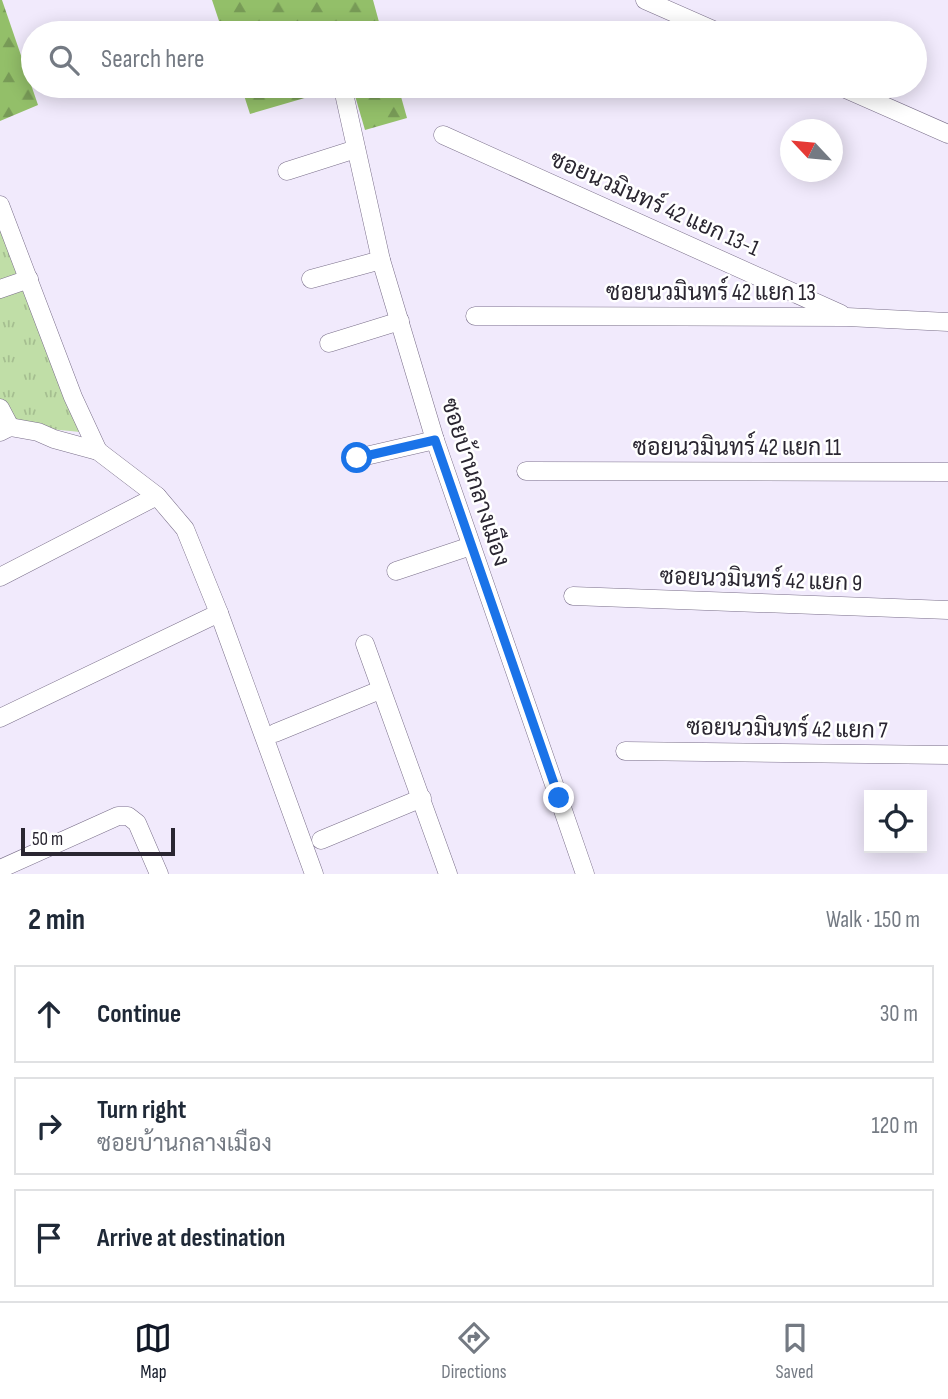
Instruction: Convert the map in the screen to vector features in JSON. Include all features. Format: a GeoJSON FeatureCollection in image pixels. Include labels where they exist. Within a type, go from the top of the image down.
{"type":"FeatureCollection","features":[{"type":"Feature","properties":{"kind":"street"},"geometry":{"type":"LineString","coordinates":[[645,0],[693,21]]}},
{"type":"Feature","properties":{"kind":"street","name":"ซอยบ้านกลางเมือง"},"geometry":{"type":"LineString","coordinates":[[345,98],[381,260],[435,440],[585,874]]}},
{"type":"Feature","properties":{"kind":"street"},"geometry":{"type":"LineString","coordinates":[[866,98],[948,134]]}},
{"type":"Feature","properties":{"kind":"street","name":"ซอยนวมินทร์ 42 แยก 13-1"},"geometry":{"type":"LineString","coordinates":[[443,135],[847,317]]}},
{"type":"Feature","properties":{"kind":"street"},"geometry":{"type":"LineString","coordinates":[[287,171],[356,149]]}},
{"type":"Feature","properties":{"kind":"street"},"geometry":{"type":"LineString","coordinates":[[0,205],[73,397],[98,451]]}},
{"type":"Feature","properties":{"kind":"street"},"geometry":{"type":"LineString","coordinates":[[311,279],[381,260]]}},
{"type":"Feature","properties":{"kind":"street"},"geometry":{"type":"LineString","coordinates":[[0,289],[29,279]]}},
{"type":"Feature","properties":{"kind":"street","name":"ซอยนวมินทร์ 42 แยก 13"},"geometry":{"type":"LineString","coordinates":[[475,316],[847,317],[948,322]]}},
{"type":"Feature","properties":{"kind":"street"},"geometry":{"type":"LineString","coordinates":[[329,343],[400,321]]}},
{"type":"Feature","properties":{"kind":"street"},"geometry":{"type":"LineString","coordinates":[[0,408],[5,429],[38,432],[98,451],[157,496],[185,529],[219,613],[314,874]]}},
{"type":"Feature","properties":{"kind":"street"},"geometry":{"type":"LineString","coordinates":[[357,458],[435,440]]}},
{"type":"Feature","properties":{"kind":"street","name":"ซอยนวมินทร์ 42 แยก 11"},"geometry":{"type":"LineString","coordinates":[[526,471],[948,472]]}},
{"type":"Feature","properties":{"kind":"street"},"geometry":{"type":"LineString","coordinates":[[0,577],[157,496]]}},
{"type":"Feature","properties":{"kind":"street"},"geometry":{"type":"LineString","coordinates":[[396,570],[471,546]]}},
{"type":"Feature","properties":{"kind":"street","name":"ซอยนวมินทร์ 42 แยก 9"},"geometry":{"type":"LineString","coordinates":[[573,596],[948,610]]}},
{"type":"Feature","properties":{"kind":"street"},"geometry":{"type":"LineString","coordinates":[[0,718],[219,613]]}},
{"type":"Feature","properties":{"kind":"street"},"geometry":{"type":"LineString","coordinates":[[365,645],[448,874]]}},
{"type":"Feature","properties":{"kind":"street"},"geometry":{"type":"LineString","coordinates":[[275,733],[380,690]]}},
{"type":"Feature","properties":{"kind":"street","name":"ซอยนวมินทร์ 42 แยก 7"},"geometry":{"type":"LineString","coordinates":[[625,751],[948,755]]}},
{"type":"Feature","properties":{"kind":"street"},"geometry":{"type":"LineString","coordinates":[[321,840],[422,798]]}},
{"type":"Feature","properties":{"kind":"street"},"geometry":{"type":"LineString","coordinates":[[4,870],[118,816],[128,816],[137,823],[159,874]]}},
{"type":"Feature","properties":{"kind":"green space"},"geometry":{"type":"Polygon","coordinates":[[[2,0],[21,55],[21,98],[36,98],[38,105],[0,121],[2,0]]]}},
{"type":"Feature","properties":{"kind":"green space"},"geometry":{"type":"Polygon","coordinates":[[[212,0],[373,0],[379,21],[219,21],[212,0]]]}},
{"type":"Feature","properties":{"kind":"green space"},"geometry":{"type":"Polygon","coordinates":[[[245,98],[305,98],[250,114],[245,98]]]}},
{"type":"Feature","properties":{"kind":"green space"},"geometry":{"type":"Polygon","coordinates":[[[356,98],[401,98],[407,118],[365,130],[356,98]]]}},
{"type":"Feature","properties":{"kind":"green space"},"geometry":{"type":"Polygon","coordinates":[[[0,218],[80,432],[0,424],[0,218]]]}},
{"type":"Feature","properties":{"kind":"route"},"geometry":{"type":"LineString","coordinates":[[357,458],[435,440],[559,798]]}}]}
